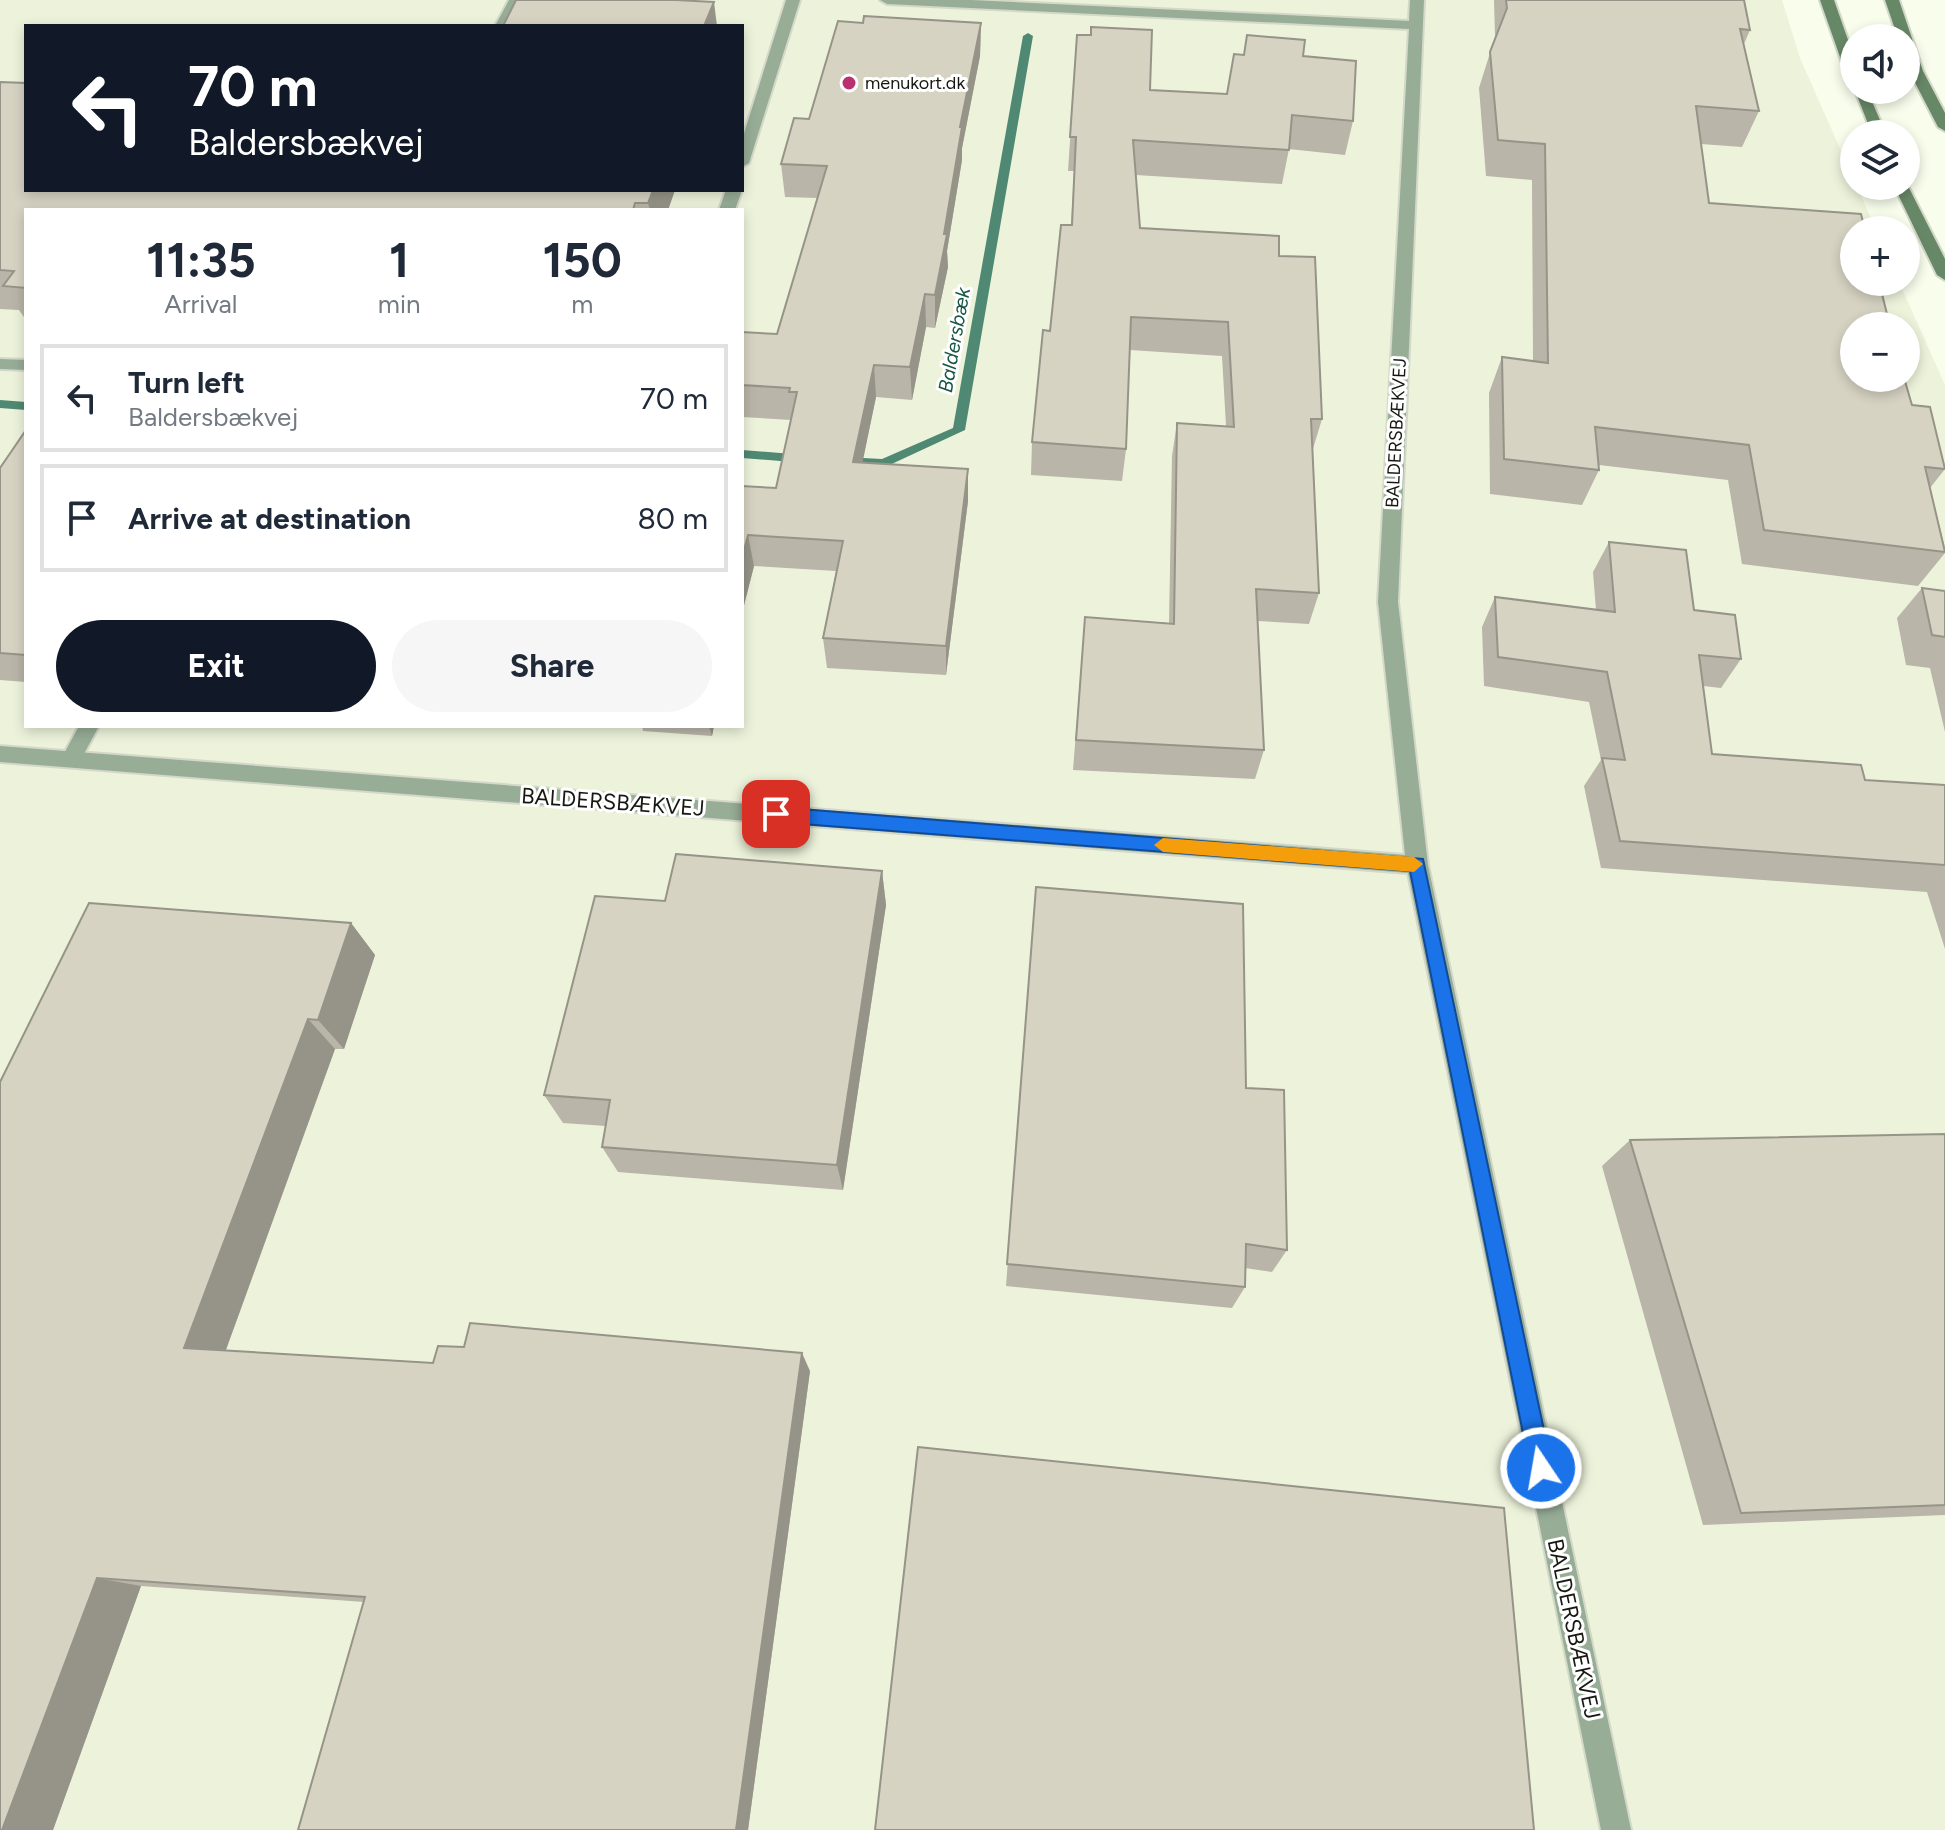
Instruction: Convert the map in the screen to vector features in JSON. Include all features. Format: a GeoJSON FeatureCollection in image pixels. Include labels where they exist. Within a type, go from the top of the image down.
{"type":"FeatureCollection","features":[{"type":"Feature","properties":{"kind":"main road"},"geometry":{"type":"LineString","coordinates":[[1827,0],[1840,37]]}},
{"type":"Feature","properties":{"kind":"main road"},"geometry":{"type":"LineString","coordinates":[[1892,0],[1900,24]]}},
{"type":"Feature","properties":{"kind":"main road"},"geometry":{"type":"LineString","coordinates":[[1920,79],[1945,127]]}},
{"type":"Feature","properties":{"kind":"main road"},"geometry":{"type":"LineString","coordinates":[[1909,200],[1945,275]]}},
{"type":"Feature","properties":{"kind":"street"},"geometry":{"type":"LineString","coordinates":[[503,24],[516,0]]}},
{"type":"Feature","properties":{"kind":"street"},"geometry":{"type":"LineString","coordinates":[[744,157],[793,0]]}},
{"type":"Feature","properties":{"kind":"street"},"geometry":{"type":"LineString","coordinates":[[887,0],[990,2],[1416,25]]}},
{"type":"Feature","properties":{"kind":"street","name":"BALDERSBÆKVEJ"},"geometry":{"type":"LineString","coordinates":[[1417,0],[1388,602],[1417,865],[1616,1830]]}},
{"type":"Feature","properties":{"kind":"street"},"geometry":{"type":"LineString","coordinates":[[0,364],[24,365]]}},
{"type":"Feature","properties":{"kind":"street"},"geometry":{"type":"LineString","coordinates":[[71,759],[88,728]]}},
{"type":"Feature","properties":{"kind":"street","name":"BALDERSBÆKVEJ"},"geometry":{"type":"LineString","coordinates":[[0,754],[1417,865]]}},
{"type":"Feature","properties":{"kind":"shaded area"},"geometry":{"type":"Polygon","coordinates":[[[0,0],[1782,0],[1800,58],[1840,148],[1840,200],[1863,200],[1870,216],[1840,216],[1840,296],[1905,296],[1912,312],[1840,312],[1840,392],[1920,392],[1920,329],[1945,385],[1945,1830],[0,1830],[0,0]]]}},
{"type":"Feature","properties":{"kind":"building"},"geometry":{"type":"Polygon","coordinates":[[[516,0],[714,2],[705,24],[504,24],[516,0]]]}},
{"type":"Feature","properties":{"kind":"building"},"geometry":{"type":"Polygon","coordinates":[[[1506,0],[1744,0],[1750,30],[1740,29],[1759,111],[1696,106],[1709,203],[1861,214],[1840,216],[1840,296],[1882,296],[1886,312],[1840,312],[1840,392],[1908,392],[1912,405],[1930,407],[1945,469],[1925,467],[1945,552],[1764,530],[1749,445],[1595,427],[1599,470],[1504,459],[1502,357],[1548,363],[1545,144],[1498,140],[1490,52],[1507,8],[1506,0]]]}},
{"type":"Feature","properties":{"kind":"building"},"geometry":{"type":"Polygon","coordinates":[[[864,16],[981,23],[960,127],[944,234],[947,234],[935,295],[925,294],[910,367],[874,365],[853,462],[968,469],[946,646],[823,638],[843,541],[748,535],[744,550],[744,486],[776,488],[797,392],[789,392],[790,388],[744,385],[744,332],[777,334],[827,166],[781,164],[794,118],[809,119],[838,21],[863,23],[864,16]]]}},
{"type":"Feature","properties":{"kind":"building"},"geometry":{"type":"Polygon","coordinates":[[[1091,27],[1152,30],[1150,90],[1227,94],[1234,54],[1244,55],[1247,35],[1305,40],[1303,56],[1356,61],[1353,121],[1292,115],[1289,150],[1133,140],[1140,228],[1279,236],[1279,256],[1315,257],[1322,419],[1311,419],[1319,593],[1256,589],[1264,750],[1076,740],[1085,617],[1174,624],[1177,423],[1234,427],[1228,322],[1131,317],[1126,449],[1032,442],[1043,330],[1050,331],[1061,225],[1072,225],[1076,137],[1070,137],[1077,35],[1091,35],[1091,27]]]}},
{"type":"Feature","properties":{"kind":"building"},"geometry":{"type":"Polygon","coordinates":[[[0,82],[24,83],[24,192],[652,192],[648,203],[635,203],[634,208],[24,208],[24,288],[3,286],[14,271],[0,270],[0,82]]]}},
{"type":"Feature","properties":{"kind":"building"},"geometry":{"type":"Polygon","coordinates":[[[24,433],[24,655],[0,653],[0,468],[24,433]]]}},
{"type":"Feature","properties":{"kind":"building"},"geometry":{"type":"Polygon","coordinates":[[[1609,542],[1686,550],[1694,610],[1735,615],[1741,659],[1699,655],[1712,754],[1861,765],[1865,780],[1945,785],[1945,865],[1620,841],[1602,758],[1625,760],[1607,672],[1498,657],[1495,597],[1615,612],[1609,542]]]}},
{"type":"Feature","properties":{"kind":"building"},"geometry":{"type":"Polygon","coordinates":[[[1922,588],[1945,591],[1945,637],[1932,635],[1922,588]]]}},
{"type":"Feature","properties":{"kind":"building"},"geometry":{"type":"Polygon","coordinates":[[[676,854],[882,871],[837,1165],[602,1147],[610,1100],[544,1095],[595,896],[665,901],[676,854]]]}},
{"type":"Feature","properties":{"kind":"building"},"geometry":{"type":"Polygon","coordinates":[[[1036,887],[1243,904],[1246,1088],[1284,1090],[1287,1250],[1246,1244],[1245,1287],[1007,1264],[1036,887]]]}},
{"type":"Feature","properties":{"kind":"building"},"geometry":{"type":"Polygon","coordinates":[[[89,903],[351,923],[318,1020],[308,1019],[184,1348],[433,1363],[438,1346],[464,1347],[470,1323],[802,1353],[736,1830],[298,1830],[365,1597],[97,1578],[0,1830],[0,1082],[89,903]]]}},
{"type":"Feature","properties":{"kind":"building"},"geometry":{"type":"Polygon","coordinates":[[[1945,1134],[1945,1505],[1741,1513],[1630,1140],[1945,1134]]]}},
{"type":"Feature","properties":{"kind":"building"},"geometry":{"type":"Polygon","coordinates":[[[918,1447],[1504,1508],[1534,1830],[875,1830],[918,1447]]]}},
{"type":"Feature","properties":{"kind":"waterway","name":"Baldersbæk"},"geometry":{"type":"LineString","coordinates":[[844,461],[883,464],[959,430],[1028,36]]}},
{"type":"Feature","properties":{"kind":"waterway","name":"Baldersbæk"},"geometry":{"type":"LineString","coordinates":[[0,404],[24,406]]}},
{"type":"Feature","properties":{"kind":"waterway","name":"Baldersbæk"},"geometry":{"type":"LineString","coordinates":[[744,454],[805,459]]}},
{"type":"Feature","properties":{"kind":"slow traffic"},"geometry":{"type":"LineString","coordinates":[[1163,845],[1414,864]]}},
{"type":"Feature","properties":{"kind":"place","name":"menukort.dk"},"geometry":{"type":"Point","coordinates":[849,83]}},
{"type":"Feature","properties":{"kind":"route"},"geometry":{"type":"LineString","coordinates":[[776,814],[1417,865],[1541,1468]]}}]}
